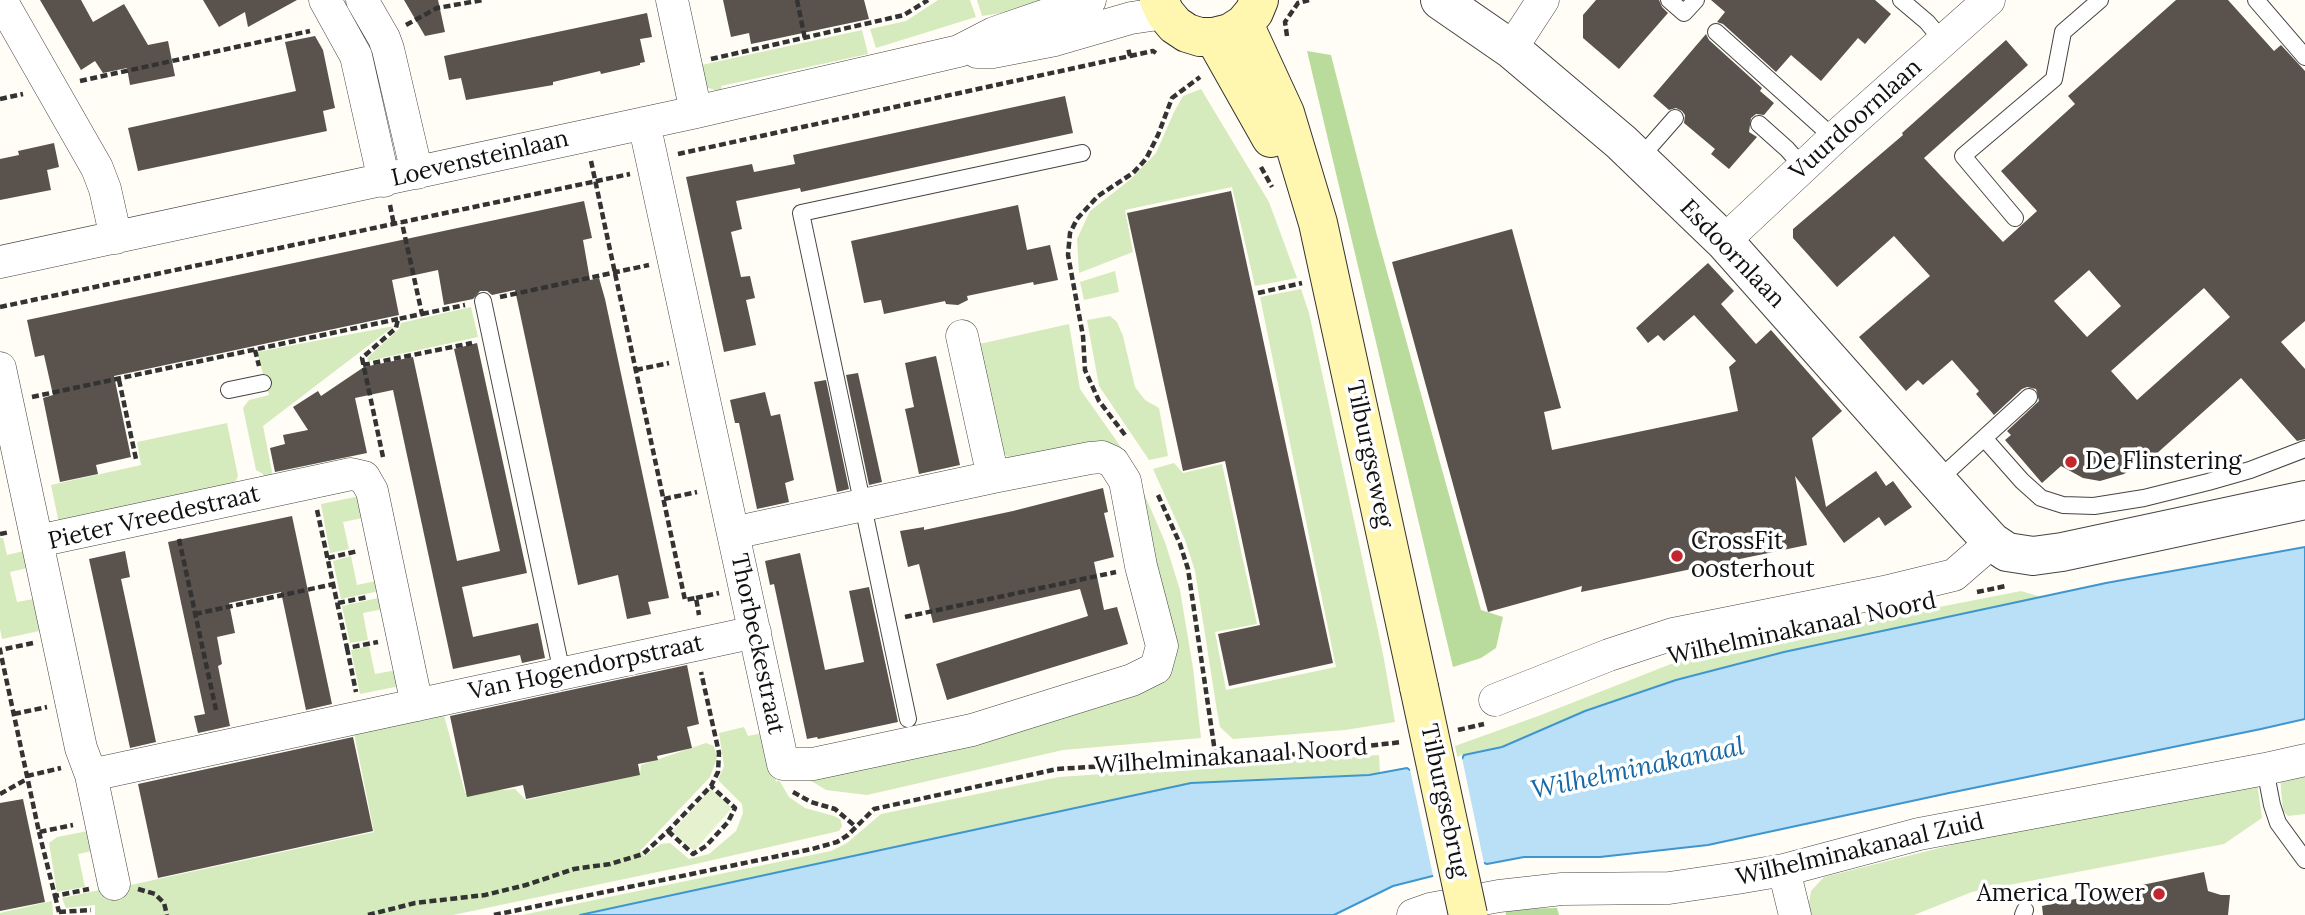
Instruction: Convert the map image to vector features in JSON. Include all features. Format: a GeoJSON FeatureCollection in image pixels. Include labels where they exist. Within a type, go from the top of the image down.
{"type":"FeatureCollection","features":[{"type":"Feature","properties":{"kind":"main road"},"geometry":{"type":"LineString","coordinates":[[1162,6],[1175,25],[1187,33],[1200,37],[1231,34]]}},
{"type":"Feature","properties":{"kind":"main road","name":"Tilburgseweg"},"geometry":{"type":"LineString","coordinates":[[1231,34],[1285,113],[1318,223],[1419,687]]}},
{"type":"Feature","properties":{"kind":"main road","name":"Tilburgsebrug"},"geometry":{"type":"LineString","coordinates":[[1419,687],[1468,915]]}},
{"type":"Feature","properties":{"kind":"street"},"geometry":{"type":"LineString","coordinates":[[1,0],[97,168],[105,189],[116,238]]}},
{"type":"Feature","properties":{"kind":"street"},"geometry":{"type":"LineString","coordinates":[[362,0],[384,38],[417,173]]}},
{"type":"Feature","properties":{"kind":"street"},"geometry":{"type":"LineString","coordinates":[[673,0],[696,112]]}},
{"type":"Feature","properties":{"kind":"street","name":"Loevensteinlaan"},"geometry":{"type":"LineString","coordinates":[[0,262],[384,181],[958,51],[994,33],[1090,0]]}},
{"type":"Feature","properties":{"kind":"street","name":"Esdoornlaan"},"geometry":{"type":"LineString","coordinates":[[1440,0],[1511,49],[1639,159],[1724,241],[1992,542]]}},
{"type":"Feature","properties":{"kind":"street"},"geometry":{"type":"LineString","coordinates":[[1511,49],[1543,0]]}},
{"type":"Feature","properties":{"kind":"street","name":"Vuurdoornlaan"},"geometry":{"type":"LineString","coordinates":[[1724,241],[1834,138],[1989,0]]}},
{"type":"Feature","properties":{"kind":"street","name":"Loevensteinlaan"},"geometry":{"type":"LineString","coordinates":[[958,51],[993,52],[1055,40],[1162,6]]}},
{"type":"Feature","properties":{"kind":"street"},"geometry":{"type":"LineString","coordinates":[[333,12],[356,56],[384,181]]}},
{"type":"Feature","properties":{"kind":"street","name":"Thorbeckestraat"},"geometry":{"type":"LineString","coordinates":[[645,123],[783,764],[813,764],[984,726],[1145,676],[1156,668],[1162,646],[1141,566]]}},
{"type":"Feature","properties":{"kind":"street"},"geometry":{"type":"LineString","coordinates":[[962,336],[993,477]]}},
{"type":"Feature","properties":{"kind":"street"},"geometry":{"type":"LineString","coordinates":[[3,389],[38,541]]}},
{"type":"Feature","properties":{"kind":"street"},"geometry":{"type":"LineString","coordinates":[[733,533],[993,477],[1102,457],[1113,462],[1125,481],[1141,566]]}},
{"type":"Feature","properties":{"kind":"street","name":"Pieter Vreedestraat"},"geometry":{"type":"LineString","coordinates":[[114,884],[91,775],[81,748],[38,541],[351,474],[364,477]]}},
{"type":"Feature","properties":{"kind":"street"},"geometry":{"type":"LineString","coordinates":[[364,477],[372,491],[417,705]]}},
{"type":"Feature","properties":{"kind":"street"},"geometry":{"type":"LineString","coordinates":[[1992,542],[2007,552],[2033,556],[2126,539],[2305,500]]}},
{"type":"Feature","properties":{"kind":"street","name":"Wilhelminakanaal Noord"},"geometry":{"type":"LineString","coordinates":[[1495,711],[1609,655],[1673,634],[1884,592],[1954,575],[1992,542]]}},
{"type":"Feature","properties":{"kind":"street","name":"Van Hogendorpstraat"},"geometry":{"type":"LineString","coordinates":[[91,775],[755,632]]}},
{"type":"Feature","properties":{"kind":"street","name":"Wilhelminakanaal Zuid"},"geometry":{"type":"LineString","coordinates":[[1413,915],[1430,909],[1499,896],[1562,889],[1669,888],[1784,870],[1919,834],[2305,760]]}},
{"type":"Feature","properties":{"kind":"street"},"geometry":{"type":"LineString","coordinates":[[1784,870],[1795,915]]}},
{"type":"Feature","properties":{"kind":"lane"},"geometry":{"type":"LineString","coordinates":[[1670,0],[1684,13],[1696,0]]}},
{"type":"Feature","properties":{"kind":"lane"},"geometry":{"type":"LineString","coordinates":[[1901,0],[1927,22],[1943,41]]}},
{"type":"Feature","properties":{"kind":"lane"},"geometry":{"type":"LineString","coordinates":[[2015,218],[1963,156],[2054,79],[2063,32],[2100,0]]}},
{"type":"Feature","properties":{"kind":"lane"},"geometry":{"type":"LineString","coordinates":[[2256,0],[2305,57]]}},
{"type":"Feature","properties":{"kind":"lane"},"geometry":{"type":"LineString","coordinates":[[1716,32],[1834,138]]}},
{"type":"Feature","properties":{"kind":"lane"},"geometry":{"type":"LineString","coordinates":[[1639,159],[1675,118]]}},
{"type":"Feature","properties":{"kind":"lane"},"geometry":{"type":"LineString","coordinates":[[1759,124],[1803,167]]}},
{"type":"Feature","properties":{"kind":"lane"},"geometry":{"type":"LineString","coordinates":[[908,719],[801,213],[1082,153]]}},
{"type":"Feature","properties":{"kind":"lane"},"geometry":{"type":"LineString","coordinates":[[483,301],[562,673]]}},
{"type":"Feature","properties":{"kind":"lane"},"geometry":{"type":"LineString","coordinates":[[229,390],[263,383]]}},
{"type":"Feature","properties":{"kind":"lane"},"geometry":{"type":"LineString","coordinates":[[1938,480],[2029,397]]}},
{"type":"Feature","properties":{"kind":"lane"},"geometry":{"type":"LineString","coordinates":[[1984,438],[2041,498],[2063,505],[2094,506],[2144,498],[2250,470],[2305,449]]}},
{"type":"Feature","properties":{"kind":"lane"},"geometry":{"type":"LineString","coordinates":[[2265,769],[2278,823],[2298,837],[2305,860]]}},
{"type":"Feature","properties":{"kind":"path"},"geometry":{"type":"LineString","coordinates":[[384,38],[437,8],[483,0]]}},
{"type":"Feature","properties":{"kind":"path"},"geometry":{"type":"LineString","coordinates":[[797,0],[805,39]]}},
{"type":"Feature","properties":{"kind":"path"},"geometry":{"type":"LineString","coordinates":[[686,64],[904,15],[928,0]]}},
{"type":"Feature","properties":{"kind":"path"},"geometry":{"type":"LineString","coordinates":[[0,99],[333,12]]}},
{"type":"Feature","properties":{"kind":"path"},"geometry":{"type":"LineString","coordinates":[[0,307],[595,181],[653,164],[1130,56],[1120,21]]}},
{"type":"Feature","properties":{"kind":"path"},"geometry":{"type":"LineString","coordinates":[[1129,440],[1099,401],[1085,370],[1083,336],[1068,255],[1070,233],[1077,219],[1098,196],[1133,173],[1146,159],[1172,98],[1231,34]]}},
{"type":"Feature","properties":{"kind":"path"},"geometry":{"type":"LineString","coordinates":[[368,915],[415,903],[485,895],[574,869],[628,859],[643,853],[711,786],[718,772],[719,753],[701,673],[705,643],[696,598],[685,600],[585,136]]}},
{"type":"Feature","properties":{"kind":"path"},"geometry":{"type":"LineString","coordinates":[[1260,164],[1278,198]]}},
{"type":"Feature","properties":{"kind":"path"},"geometry":{"type":"LineString","coordinates":[[402,223],[422,314]]}},
{"type":"Feature","properties":{"kind":"path"},"geometry":{"type":"LineString","coordinates":[[3,389],[119,380],[674,259]]}},
{"type":"Feature","properties":{"kind":"path"},"geometry":{"type":"LineString","coordinates":[[1258,293],[1310,281]]}},
{"type":"Feature","properties":{"kind":"path"},"geometry":{"type":"LineString","coordinates":[[364,477],[383,460],[362,358],[396,328],[398,319]]}},
{"type":"Feature","properties":{"kind":"path"},"geometry":{"type":"LineString","coordinates":[[363,365],[491,339]]}},
{"type":"Feature","properties":{"kind":"path"},"geometry":{"type":"LineString","coordinates":[[119,380],[136,460]]}},
{"type":"Feature","properties":{"kind":"path"},"geometry":{"type":"LineString","coordinates":[[311,483],[362,717]]}},
{"type":"Feature","properties":{"kind":"path"},"geometry":{"type":"LineString","coordinates":[[1153,485],[1180,544],[1188,569],[1216,759]]}},
{"type":"Feature","properties":{"kind":"path"},"geometry":{"type":"LineString","coordinates":[[173,513],[215,710]]}},
{"type":"Feature","properties":{"kind":"path"},"geometry":{"type":"LineString","coordinates":[[887,621],[1141,566]]}},
{"type":"Feature","properties":{"kind":"path"},"geometry":{"type":"LineString","coordinates":[[195,614],[334,584]]}},
{"type":"Feature","properties":{"kind":"path"},"geometry":{"type":"LineString","coordinates":[[58,637],[0,649],[38,832],[45,849],[60,914],[91,910]]}},
{"type":"Feature","properties":{"kind":"path"},"geometry":{"type":"LineString","coordinates":[[347,648],[403,637]]}},
{"type":"Feature","properties":{"kind":"path"},"geometry":{"type":"LineString","coordinates":[[1446,733],[1495,711]]}},
{"type":"Feature","properties":{"kind":"path","name":"Wilhelminakanaal Noord"},"geometry":{"type":"LineString","coordinates":[[494,915],[812,849],[837,842],[874,809],[1057,769],[1343,751],[1409,740]]}},
{"type":"Feature","properties":{"kind":"path"},"geometry":{"type":"LineString","coordinates":[[0,794],[27,779]]}},
{"type":"Feature","properties":{"kind":"path"},"geometry":{"type":"LineString","coordinates":[[668,831],[693,854],[706,846],[736,808],[711,786]]}},
{"type":"Feature","properties":{"kind":"path"},"geometry":{"type":"LineString","coordinates":[[799,795],[811,802],[835,809],[856,827]]}},
{"type":"Feature","properties":{"kind":"path"},"geometry":{"type":"LineString","coordinates":[[38,832],[101,819]]}},
{"type":"Feature","properties":{"kind":"path"},"geometry":{"type":"LineString","coordinates":[[55,896],[114,884],[155,894],[164,903],[167,915]]}},
{"type":"Feature","properties":{"kind":"green space"},"geometry":{"type":"Polygon","coordinates":[[[938,0],[970,0],[976,17],[876,48],[870,29],[906,21],[938,0]]]}},
{"type":"Feature","properties":{"kind":"green space"},"geometry":{"type":"Polygon","coordinates":[[[977,0],[1050,0],[1035,8],[982,16],[977,0]]]}},
{"type":"Feature","properties":{"kind":"green space"},"geometry":{"type":"Polygon","coordinates":[[[862,30],[868,54],[721,86],[723,93],[706,87],[697,66],[862,30]]]}},
{"type":"Feature","properties":{"kind":"green space"},"geometry":{"type":"Polygon","coordinates":[[[1307,51],[1331,55],[1376,232],[1481,610],[1503,617],[1496,648],[1481,658],[1453,667],[1307,51]]]}},
{"type":"Feature","properties":{"kind":"green space"},"geometry":{"type":"Polygon","coordinates":[[[1201,89],[1269,202],[1297,278],[1255,286],[1232,187],[1125,210],[1133,252],[1079,273],[1077,239],[1090,211],[1131,179],[1156,153],[1183,96],[1201,89]]]}},
{"type":"Feature","properties":{"kind":"green space"},"geometry":{"type":"Polygon","coordinates":[[[1115,271],[1119,292],[1084,300],[1080,282],[1115,271]]]}},
{"type":"Feature","properties":{"kind":"green space"},"geometry":{"type":"Polygon","coordinates":[[[1301,289],[1309,313],[1383,654],[1395,722],[1345,730],[1233,739],[1220,727],[1195,571],[1185,540],[1153,469],[1174,463],[1183,473],[1222,464],[1257,624],[1215,632],[1226,690],[1336,667],[1260,297],[1301,289]]]}},
{"type":"Feature","properties":{"kind":"green space"},"geometry":{"type":"Polygon","coordinates":[[[471,307],[478,337],[368,361],[367,358],[399,329],[401,323],[471,307]]]}},
{"type":"Feature","properties":{"kind":"green space"},"geometry":{"type":"Polygon","coordinates":[[[1110,316],[1117,322],[1123,336],[1135,387],[1145,400],[1159,408],[1168,456],[1149,460],[1099,386],[1087,320],[1110,316]]]}},
{"type":"Feature","properties":{"kind":"green space"},"geometry":{"type":"Polygon","coordinates":[[[1069,324],[1080,389],[1123,450],[1095,445],[1014,463],[998,447],[975,345],[1069,324]]]}},
{"type":"Feature","properties":{"kind":"green space"},"geometry":{"type":"Polygon","coordinates":[[[394,326],[263,426],[274,482],[264,480],[263,474],[256,470],[243,408],[249,400],[269,395],[257,352],[394,326]]]}},
{"type":"Feature","properties":{"kind":"green space"},"geometry":{"type":"Polygon","coordinates":[[[227,423],[238,476],[233,487],[60,528],[51,485],[141,465],[137,442],[227,423]]]}},
{"type":"Feature","properties":{"kind":"green space"},"geometry":{"type":"Polygon","coordinates":[[[1137,477],[1165,542],[1180,590],[1201,738],[1063,750],[867,795],[826,790],[800,774],[1158,679],[1137,477]]]}},
{"type":"Feature","properties":{"kind":"green space"},"geometry":{"type":"Polygon","coordinates":[[[365,495],[363,518],[343,522],[349,549],[330,553],[321,504],[365,495]]]}},
{"type":"Feature","properties":{"kind":"green space"},"geometry":{"type":"Polygon","coordinates":[[[0,538],[3,538],[7,555],[28,550],[32,567],[10,572],[17,602],[39,598],[44,630],[2,639],[0,538]]]}},
{"type":"Feature","properties":{"kind":"green space"},"geometry":{"type":"Polygon","coordinates":[[[351,556],[357,585],[376,581],[384,590],[341,599],[333,561],[351,556]]]}},
{"type":"Feature","properties":{"kind":"green space"},"geometry":{"type":"Polygon","coordinates":[[[2021,591],[2041,597],[1784,652],[1676,680],[1585,711],[1502,747],[1464,755],[1458,760],[1455,746],[1676,662],[2021,591]]]}},
{"type":"Feature","properties":{"kind":"green space"},"geometry":{"type":"Polygon","coordinates":[[[387,596],[389,608],[363,613],[368,640],[350,643],[342,606],[387,596]]]}},
{"type":"Feature","properties":{"kind":"green space"},"geometry":{"type":"Polygon","coordinates":[[[369,646],[375,674],[402,669],[405,685],[360,694],[351,650],[369,646]]]}},
{"type":"Feature","properties":{"kind":"green space"},"geometry":{"type":"Polygon","coordinates":[[[442,708],[465,793],[515,789],[526,800],[640,775],[641,765],[706,743],[714,746],[717,758],[710,777],[640,851],[644,856],[661,844],[670,843],[689,859],[709,854],[736,831],[743,813],[742,804],[718,780],[724,766],[719,733],[744,727],[748,736],[768,732],[776,782],[779,780],[789,797],[805,808],[840,819],[842,826],[839,831],[691,865],[453,915],[95,915],[95,905],[66,908],[62,898],[104,889],[106,897],[127,894],[126,886],[374,832],[353,728],[442,708]]]}},
{"type":"Feature","properties":{"kind":"green space"},"geometry":{"type":"Polygon","coordinates":[[[1379,755],[1380,773],[1191,783],[580,915],[522,915],[831,851],[847,843],[881,814],[1059,777],[1379,755]]]}},
{"type":"Feature","properties":{"kind":"green space"},"geometry":{"type":"Polygon","coordinates":[[[2305,772],[2305,814],[2288,816],[2283,811],[2280,777],[2305,772]]]}},
{"type":"Feature","properties":{"kind":"green space"},"geometry":{"type":"Polygon","coordinates":[[[2257,782],[2262,818],[2224,844],[1972,892],[1914,915],[1807,915],[1811,891],[1824,877],[2023,827],[2257,782]]]}},
{"type":"Feature","properties":{"kind":"green space"},"geometry":{"type":"Polygon","coordinates":[[[711,789],[732,808],[694,851],[672,832],[711,789]]]}},
{"type":"Feature","properties":{"kind":"green space"},"geometry":{"type":"Polygon","coordinates":[[[93,830],[97,850],[78,854],[85,887],[57,892],[49,843],[57,837],[93,830]]]}},
{"type":"Feature","properties":{"kind":"green space"},"geometry":{"type":"Polygon","coordinates":[[[52,901],[53,915],[0,915],[0,913],[52,901]]]}},
{"type":"Feature","properties":{"kind":"green space"},"geometry":{"type":"Polygon","coordinates":[[[1557,908],[1559,915],[1506,915],[1505,909],[1557,908]]]}},
{"type":"Feature","properties":{"kind":"water","name":"Wilhelminakanaal"},"geometry":{"type":"Polygon","coordinates":[[[2305,547],[2305,719],[2261,729],[1708,845],[1600,857],[1524,857],[1484,863],[1393,886],[1334,915],[580,915],[1191,783],[1369,775],[1462,759],[1464,755],[1502,747],[1585,711],[1676,680],[1784,652],[2106,583],[2305,547]]]}},
{"type":"Feature","properties":{"kind":"pier"},"geometry":{"type":"Polygon","coordinates":[[[1461,753],[1485,868],[1483,866],[1435,877],[1434,880],[1409,765],[1460,756],[1461,753]]]}},
{"type":"Feature","properties":{"kind":"building"},"geometry":{"type":"Polygon","coordinates":[[[40,0],[81,0],[93,22],[124,4],[148,45],[168,41],[175,76],[130,85],[127,68],[103,73],[95,61],[81,70],[40,0]]]}},
{"type":"Feature","properties":{"kind":"building"},"geometry":{"type":"Polygon","coordinates":[[[203,0],[297,0],[248,27],[245,12],[219,27],[203,0]]]}},
{"type":"Feature","properties":{"kind":"building"},"geometry":{"type":"Polygon","coordinates":[[[404,0],[438,0],[445,32],[425,36],[404,0]]]}},
{"type":"Feature","properties":{"kind":"building"},"geometry":{"type":"Polygon","coordinates":[[[723,0],[864,0],[869,19],[751,44],[749,33],[731,37],[723,0]]]}},
{"type":"Feature","properties":{"kind":"building"},"geometry":{"type":"Polygon","coordinates":[[[1596,0],[1659,0],[1668,13],[1619,69],[1583,38],[1583,15],[1596,0]]]}},
{"type":"Feature","properties":{"kind":"building"},"geometry":{"type":"Polygon","coordinates":[[[1711,0],[1875,0],[1891,14],[1865,44],[1858,38],[1821,81],[1791,55],[1776,72],[1723,24],[1717,22],[1725,12],[1711,0]]]}},
{"type":"Feature","properties":{"kind":"building"},"geometry":{"type":"Polygon","coordinates":[[[2176,0],[2228,0],[2274,51],[2281,45],[2305,71],[2305,321],[2281,342],[2305,369],[2305,439],[2297,441],[2241,378],[2145,464],[2141,460],[2124,474],[2100,481],[2083,478],[2061,466],[2042,483],[2005,440],[2011,435],[2007,431],[2039,401],[2036,389],[2022,389],[1994,415],[1976,394],[1979,391],[1952,360],[1923,385],[1918,380],[1906,391],[1859,337],[1930,276],[1894,236],[1837,287],[1793,238],[1793,229],[1903,135],[1902,133],[2006,40],[2028,65],[1924,158],[2003,242],[2037,211],[2001,171],[2075,104],[2068,96],[2176,0]],[[2089,270],[2054,301],[2087,337],[2121,306],[2089,270]],[[2204,288],[2111,371],[2137,400],[2230,317],[2204,288]]]}},
{"type":"Feature","properties":{"kind":"building"},"geometry":{"type":"Polygon","coordinates":[[[647,13],[652,37],[640,39],[645,62],[640,65],[601,74],[600,71],[553,82],[553,85],[466,100],[461,78],[449,80],[444,56],[647,13]]]}},
{"type":"Feature","properties":{"kind":"building"},"geometry":{"type":"Polygon","coordinates":[[[1706,34],[1774,103],[1764,115],[1756,114],[1751,118],[1749,132],[1757,137],[1729,169],[1711,154],[1715,149],[1684,123],[1685,115],[1682,111],[1676,108],[1669,110],[1653,96],[1706,34]]]}},
{"type":"Feature","properties":{"kind":"building"},"geometry":{"type":"Polygon","coordinates":[[[315,36],[323,50],[335,108],[323,111],[327,131],[138,171],[128,128],[296,91],[285,42],[315,36]]]}},
{"type":"Feature","properties":{"kind":"building"},"geometry":{"type":"Polygon","coordinates":[[[1065,96],[1073,133],[801,192],[800,188],[736,201],[742,229],[731,232],[741,277],[750,276],[755,298],[746,300],[756,345],[724,352],[686,177],[752,164],[754,172],[795,164],[793,155],[1065,96]]]}},
{"type":"Feature","properties":{"kind":"building"},"geometry":{"type":"Polygon","coordinates":[[[54,143],[59,167],[47,170],[51,190],[0,200],[0,159],[19,155],[18,151],[54,143]]]}},
{"type":"Feature","properties":{"kind":"building"},"geometry":{"type":"Polygon","coordinates":[[[1231,191],[1333,663],[1229,686],[1218,634],[1260,625],[1225,461],[1183,471],[1127,213],[1231,191]]]}},
{"type":"Feature","properties":{"kind":"building"},"geometry":{"type":"Polygon","coordinates":[[[584,201],[592,238],[583,240],[590,280],[599,278],[605,299],[669,598],[648,602],[651,614],[627,619],[618,575],[578,585],[515,290],[492,295],[487,291],[480,291],[473,299],[444,305],[438,270],[392,280],[399,315],[114,376],[131,457],[96,465],[98,474],[60,482],[43,398],[53,395],[44,355],[35,357],[27,320],[584,201]]]}},
{"type":"Feature","properties":{"kind":"building"},"geometry":{"type":"Polygon","coordinates":[[[1018,205],[1027,250],[1050,245],[1058,280],[1034,285],[1033,282],[967,296],[968,300],[958,305],[946,304],[945,301],[884,314],[881,300],[864,303],[851,241],[1018,205]]]}},
{"type":"Feature","properties":{"kind":"building"},"geometry":{"type":"Polygon","coordinates":[[[1512,229],[1561,408],[1544,412],[1552,450],[1738,411],[1729,367],[1736,361],[1694,315],[1664,341],[1658,335],[1648,343],[1636,328],[1708,263],[1734,291],[1721,304],[1756,344],[1771,330],[1842,411],[1812,438],[1826,507],[1876,471],[1886,486],[1893,481],[1912,507],[1885,526],[1879,517],[1844,543],[1795,476],[1807,545],[1581,592],[1582,586],[1488,612],[1392,262],[1512,229]]]}},
{"type":"Feature","properties":{"kind":"building"},"geometry":{"type":"Polygon","coordinates":[[[477,343],[527,573],[462,587],[473,637],[538,623],[545,658],[522,663],[520,655],[453,669],[393,390],[355,398],[367,453],[275,472],[270,448],[285,444],[283,435],[308,430],[293,407],[318,391],[321,396],[364,367],[413,357],[457,561],[500,551],[454,349],[477,343]]]}},
{"type":"Feature","properties":{"kind":"building"},"geometry":{"type":"Polygon","coordinates":[[[936,356],[960,465],[919,474],[905,409],[914,407],[905,363],[936,356]]]}},
{"type":"Feature","properties":{"kind":"building"},"geometry":{"type":"Polygon","coordinates":[[[858,373],[882,482],[869,485],[846,375],[858,373]]]}},
{"type":"Feature","properties":{"kind":"building"},"geometry":{"type":"Polygon","coordinates":[[[826,380],[849,489],[837,492],[814,382],[826,380]]]}},
{"type":"Feature","properties":{"kind":"building"},"geometry":{"type":"Polygon","coordinates":[[[765,392],[771,416],[780,414],[794,480],[785,483],[789,502],[757,509],[739,423],[735,423],[730,400],[765,392]]]}},
{"type":"Feature","properties":{"kind":"building"},"geometry":{"type":"Polygon","coordinates":[[[1103,488],[1108,512],[1104,513],[1114,557],[1094,562],[1104,610],[1117,607],[1128,644],[947,700],[936,664],[1088,616],[1080,589],[933,623],[919,564],[908,567],[900,531],[924,527],[924,530],[1103,488]]]}},
{"type":"Feature","properties":{"kind":"building"},"geometry":{"type":"Polygon","coordinates":[[[292,516],[332,704],[306,710],[281,592],[229,603],[235,633],[217,637],[222,664],[218,666],[230,726],[198,733],[194,716],[205,714],[168,542],[292,516]]]}},
{"type":"Feature","properties":{"kind":"building"},"geometry":{"type":"Polygon","coordinates":[[[125,551],[130,577],[121,579],[156,742],[130,748],[89,559],[125,551]]]}},
{"type":"Feature","properties":{"kind":"building"},"geometry":{"type":"Polygon","coordinates":[[[800,553],[825,670],[864,662],[849,591],[869,587],[898,722],[807,739],[774,584],[770,585],[765,561],[800,553]]]}},
{"type":"Feature","properties":{"kind":"building"},"geometry":{"type":"Polygon","coordinates":[[[687,665],[699,724],[687,727],[692,748],[657,756],[658,760],[638,764],[640,775],[526,799],[523,785],[467,797],[450,716],[687,665]]]}},
{"type":"Feature","properties":{"kind":"building"},"geometry":{"type":"Polygon","coordinates":[[[353,737],[373,831],[158,878],[138,784],[353,737]]]}},
{"type":"Feature","properties":{"kind":"building"},"geometry":{"type":"Polygon","coordinates":[[[23,799],[45,902],[0,911],[0,803],[23,799]]]}},
{"type":"Feature","properties":{"kind":"building","name":"America Tower"},"geometry":{"type":"Polygon","coordinates":[[[2204,872],[2208,891],[2230,895],[2228,915],[2043,915],[2042,906],[2204,872]]]}},
{"type":"Feature","properties":{"kind":"place","name":"De Flinstering"},"geometry":{"type":"Point","coordinates":[2071,462]}},
{"type":"Feature","properties":{"kind":"place","name":"CrossFit oosterhout"},"geometry":{"type":"Point","coordinates":[1677,556]}},
{"type":"Feature","properties":{"kind":"place","name":"America Tower"},"geometry":{"type":"Point","coordinates":[2159,894]}}]}
